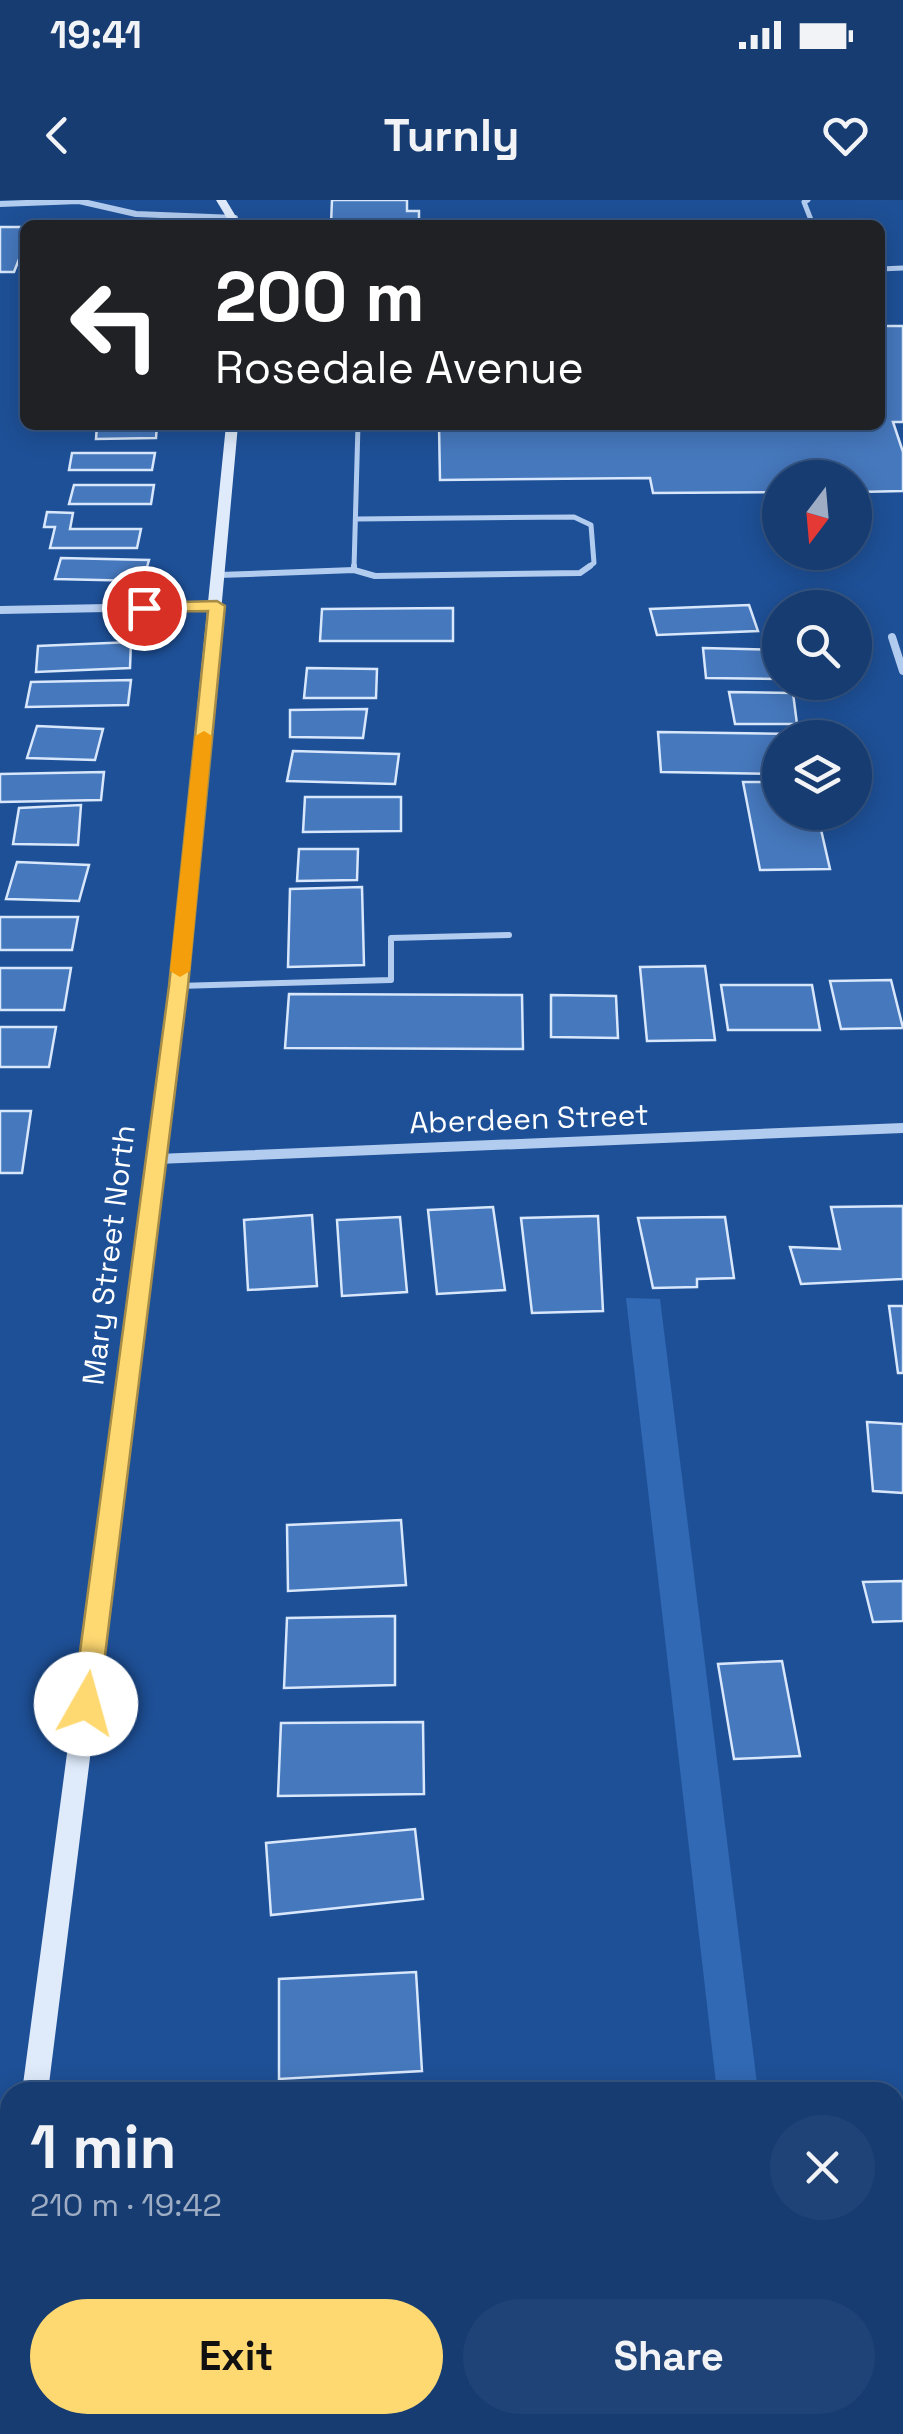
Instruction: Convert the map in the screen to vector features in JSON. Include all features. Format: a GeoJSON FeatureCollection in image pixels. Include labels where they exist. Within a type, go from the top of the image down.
{"type":"FeatureCollection","features":[{"type":"Feature","properties":{"kind":"street"},"geometry":{"type":"LineString","coordinates":[[0,204],[79,200],[136,214],[222,220]]}},
{"type":"Feature","properties":{"kind":"street"},"geometry":{"type":"LineString","coordinates":[[220,200],[235,220]]}},
{"type":"Feature","properties":{"kind":"street","name":"Mary Street North"},"geometry":{"type":"LineString","coordinates":[[37,2082],[178,986],[232,430]]}},
{"type":"Feature","properties":{"kind":"street"},"geometry":{"type":"LineString","coordinates":[[0,610],[217,606]]}},
{"type":"Feature","properties":{"kind":"street"},"geometry":{"type":"LineString","coordinates":[[892,637],[903,672]]}},
{"type":"Feature","properties":{"kind":"street","name":"Aberdeen Street"},"geometry":{"type":"LineString","coordinates":[[157,1160],[903,1128]]}},
{"type":"Feature","properties":{"kind":"lane"},"geometry":{"type":"LineString","coordinates":[[354,570],[358,430]]}},
{"type":"Feature","properties":{"kind":"lane"},"geometry":{"type":"LineString","coordinates":[[219,575],[354,570],[375,576],[580,573],[594,563],[591,525],[574,517],[357,518]]}},
{"type":"Feature","properties":{"kind":"lane"},"geometry":{"type":"LineString","coordinates":[[178,986],[391,980],[391,938],[509,935]]}},
{"type":"Feature","properties":{"kind":"shaded area"},"geometry":{"type":"Polygon","coordinates":[[[626,1298],[660,1299],[757,2082],[716,2082],[626,1298]]]}},
{"type":"Feature","properties":{"kind":"building"},"geometry":{"type":"Polygon","coordinates":[[[332,200],[407,200],[407,211],[419,211],[419,220],[331,220],[332,200]]]}},
{"type":"Feature","properties":{"kind":"building"},"geometry":{"type":"Polygon","coordinates":[[[0,227],[20,227],[20,257],[14,272],[0,272],[0,227]]]}},
{"type":"Feature","properties":{"kind":"building"},"geometry":{"type":"Polygon","coordinates":[[[885,326],[903,326],[903,422],[893,422],[903,452],[903,491],[872,492],[872,460],[762,460],[762,492],[653,493],[650,478],[440,480],[439,430],[885,430],[885,326]]]}},
{"type":"Feature","properties":{"kind":"building"},"geometry":{"type":"Polygon","coordinates":[[[97,430],[157,430],[156,438],[96,439],[97,430]]]}},
{"type":"Feature","properties":{"kind":"building"},"geometry":{"type":"Polygon","coordinates":[[[72,453],[155,453],[152,470],[69,470],[72,453]]]}},
{"type":"Feature","properties":{"kind":"building"},"geometry":{"type":"Polygon","coordinates":[[[74,485],[154,485],[151,504],[69,504],[74,485]]]}},
{"type":"Feature","properties":{"kind":"building"},"geometry":{"type":"Polygon","coordinates":[[[47,512],[73,513],[70,529],[141,529],[137,548],[50,548],[55,527],[44,527],[47,512]]]}},
{"type":"Feature","properties":{"kind":"building"},"geometry":{"type":"Polygon","coordinates":[[[61,558],[149,560],[143,581],[55,579],[61,558]]]}},
{"type":"Feature","properties":{"kind":"building"},"geometry":{"type":"Polygon","coordinates":[[[749,605],[758,631],[657,635],[650,609],[749,605]]]}},
{"type":"Feature","properties":{"kind":"building"},"geometry":{"type":"Polygon","coordinates":[[[453,608],[453,641],[320,641],[322,609],[453,608]]]}},
{"type":"Feature","properties":{"kind":"building"},"geometry":{"type":"Polygon","coordinates":[[[131,642],[130,668],[36,672],[38,646],[131,642]]]}},
{"type":"Feature","properties":{"kind":"building"},"geometry":{"type":"Polygon","coordinates":[[[703,648],[762,650],[762,679],[706,678],[703,648]]]}},
{"type":"Feature","properties":{"kind":"building"},"geometry":{"type":"Polygon","coordinates":[[[307,668],[377,669],[376,698],[304,698],[307,668]]]}},
{"type":"Feature","properties":{"kind":"building"},"geometry":{"type":"Polygon","coordinates":[[[131,680],[128,705],[26,707],[31,682],[131,680]]]}},
{"type":"Feature","properties":{"kind":"building"},"geometry":{"type":"Polygon","coordinates":[[[729,692],[762,693],[762,700],[794,700],[796,720],[735,724],[729,692]]]}},
{"type":"Feature","properties":{"kind":"building"},"geometry":{"type":"Polygon","coordinates":[[[367,709],[363,738],[290,737],[290,710],[367,709]]]}},
{"type":"Feature","properties":{"kind":"building"},"geometry":{"type":"Polygon","coordinates":[[[37,726],[103,729],[95,760],[27,758],[37,726]]]}},
{"type":"Feature","properties":{"kind":"building"},"geometry":{"type":"Polygon","coordinates":[[[658,732],[762,734],[762,774],[661,772],[658,732]]]}},
{"type":"Feature","properties":{"kind":"building"},"geometry":{"type":"Polygon","coordinates":[[[293,751],[399,754],[395,784],[287,781],[293,751]]]}},
{"type":"Feature","properties":{"kind":"building"},"geometry":{"type":"Polygon","coordinates":[[[104,772],[101,800],[0,802],[0,774],[104,772]]]}},
{"type":"Feature","properties":{"kind":"building"},"geometry":{"type":"Polygon","coordinates":[[[743,782],[762,782],[762,830],[821,830],[830,869],[760,870],[743,782]]]}},
{"type":"Feature","properties":{"kind":"building"},"geometry":{"type":"Polygon","coordinates":[[[305,797],[401,797],[401,831],[303,832],[305,797]]]}},
{"type":"Feature","properties":{"kind":"building"},"geometry":{"type":"Polygon","coordinates":[[[81,805],[78,845],[13,844],[19,808],[81,805]]]}},
{"type":"Feature","properties":{"kind":"building"},"geometry":{"type":"Polygon","coordinates":[[[299,849],[358,849],[357,880],[297,881],[299,849]]]}},
{"type":"Feature","properties":{"kind":"building"},"geometry":{"type":"Polygon","coordinates":[[[17,862],[89,865],[79,901],[6,899],[17,862]]]}},
{"type":"Feature","properties":{"kind":"building"},"geometry":{"type":"Polygon","coordinates":[[[362,887],[364,965],[288,967],[290,889],[362,887]]]}},
{"type":"Feature","properties":{"kind":"building"},"geometry":{"type":"Polygon","coordinates":[[[0,917],[78,917],[72,950],[0,950],[0,917]]]}},
{"type":"Feature","properties":{"kind":"building"},"geometry":{"type":"Polygon","coordinates":[[[705,966],[715,1040],[647,1041],[640,967],[705,966]]]}},
{"type":"Feature","properties":{"kind":"building"},"geometry":{"type":"Polygon","coordinates":[[[0,968],[71,968],[64,1010],[0,1010],[0,968]]]}},
{"type":"Feature","properties":{"kind":"building"},"geometry":{"type":"Polygon","coordinates":[[[891,980],[903,1028],[841,1029],[830,981],[891,980]]]}},
{"type":"Feature","properties":{"kind":"building"},"geometry":{"type":"Polygon","coordinates":[[[721,985],[812,985],[820,1030],[728,1030],[721,985]]]}},
{"type":"Feature","properties":{"kind":"building"},"geometry":{"type":"Polygon","coordinates":[[[289,994],[522,995],[523,1049],[285,1048],[289,994]]]}},
{"type":"Feature","properties":{"kind":"building"},"geometry":{"type":"Polygon","coordinates":[[[551,995],[616,996],[618,1038],[551,1037],[551,995]]]}},
{"type":"Feature","properties":{"kind":"building"},"geometry":{"type":"Polygon","coordinates":[[[0,1027],[56,1027],[49,1067],[0,1067],[0,1027]]]}},
{"type":"Feature","properties":{"kind":"building"},"geometry":{"type":"Polygon","coordinates":[[[0,1111],[31,1111],[22,1173],[0,1173],[0,1111]]]}},
{"type":"Feature","properties":{"kind":"building"},"geometry":{"type":"Polygon","coordinates":[[[903,1206],[903,1279],[801,1284],[790,1247],[840,1249],[831,1207],[903,1206]]]}},
{"type":"Feature","properties":{"kind":"building"},"geometry":{"type":"Polygon","coordinates":[[[493,1207],[505,1290],[437,1294],[428,1210],[493,1207]]]}},
{"type":"Feature","properties":{"kind":"building"},"geometry":{"type":"Polygon","coordinates":[[[312,1215],[317,1286],[248,1290],[244,1220],[312,1215]]]}},
{"type":"Feature","properties":{"kind":"building"},"geometry":{"type":"Polygon","coordinates":[[[598,1216],[603,1311],[532,1313],[521,1218],[598,1216]]]}},
{"type":"Feature","properties":{"kind":"building"},"geometry":{"type":"Polygon","coordinates":[[[400,1217],[407,1292],[342,1296],[337,1220],[400,1217]]]}},
{"type":"Feature","properties":{"kind":"building"},"geometry":{"type":"Polygon","coordinates":[[[725,1217],[734,1278],[697,1279],[697,1287],[653,1288],[638,1218],[725,1217]]]}},
{"type":"Feature","properties":{"kind":"building"},"geometry":{"type":"Polygon","coordinates":[[[889,1306],[903,1306],[903,1373],[898,1373],[889,1306]]]}},
{"type":"Feature","properties":{"kind":"building"},"geometry":{"type":"Polygon","coordinates":[[[867,1422],[903,1424],[903,1493],[873,1491],[867,1422]]]}},
{"type":"Feature","properties":{"kind":"building"},"geometry":{"type":"Polygon","coordinates":[[[401,1520],[406,1585],[288,1591],[287,1525],[401,1520]]]}},
{"type":"Feature","properties":{"kind":"building"},"geometry":{"type":"Polygon","coordinates":[[[903,1581],[903,1621],[873,1622],[863,1582],[903,1581]]]}},
{"type":"Feature","properties":{"kind":"building"},"geometry":{"type":"Polygon","coordinates":[[[395,1616],[395,1685],[284,1688],[287,1618],[395,1616]]]}},
{"type":"Feature","properties":{"kind":"building"},"geometry":{"type":"Polygon","coordinates":[[[782,1661],[800,1756],[734,1759],[718,1664],[782,1661]]]}},
{"type":"Feature","properties":{"kind":"building"},"geometry":{"type":"Polygon","coordinates":[[[423,1722],[424,1794],[278,1796],[281,1723],[423,1722]]]}},
{"type":"Feature","properties":{"kind":"building"},"geometry":{"type":"Polygon","coordinates":[[[415,1829],[423,1899],[271,1915],[266,1843],[415,1829]]]}},
{"type":"Feature","properties":{"kind":"building"},"geometry":{"type":"Polygon","coordinates":[[[416,1972],[422,2071],[279,2079],[279,1979],[416,1972]]]}},
{"type":"Feature","properties":{"kind":"slow traffic"},"geometry":{"type":"LineString","coordinates":[[180,971],[204,736]]}},
{"type":"Feature","properties":{"kind":"route"},"geometry":{"type":"LineString","coordinates":[[86,1704],[178,986],[217,606],[144,608]]}}]}
